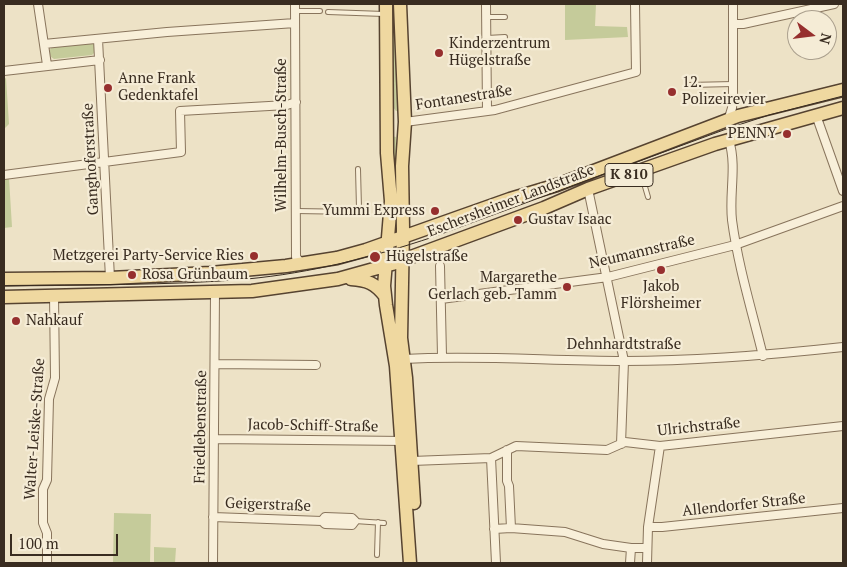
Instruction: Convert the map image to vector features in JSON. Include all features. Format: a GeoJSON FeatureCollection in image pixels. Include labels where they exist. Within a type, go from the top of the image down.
{"type":"FeatureCollection","features":[{"type":"Feature","properties":{"kind":"main road"},"geometry":{"type":"LineString","coordinates":[[400,4],[405,122],[392,250],[404,359],[410,563]]}},
{"type":"Feature","properties":{"kind":"main road"},"geometry":{"type":"LineString","coordinates":[[386,9],[387,134],[391,201],[395,231],[385,296],[406,441],[412,461],[417,563]]}},
{"type":"Feature","properties":{"kind":"main road","name":"Eschersheimer Landstraße"},"geometry":{"type":"LineString","coordinates":[[4,297],[252,291],[338,279],[392,250],[728,121],[750,113],[843,90]]}},
{"type":"Feature","properties":{"kind":"main road"},"geometry":{"type":"LineString","coordinates":[[388,105],[390,113],[395,120],[405,122]]}},
{"type":"Feature","properties":{"kind":"main road","name":"Eschersheimer Landstraße"},"geometry":{"type":"LineString","coordinates":[[4,279],[110,278],[210,273],[302,264],[392,250],[419,253],[544,208],[588,189],[729,140],[843,108]]}},
{"type":"Feature","properties":{"kind":"main road"},"geometry":{"type":"LineString","coordinates":[[387,134],[394,130],[398,131],[403,141]]}},
{"type":"Feature","properties":{"kind":"main road"},"geometry":{"type":"LineString","coordinates":[[338,279],[370,281],[385,296]]}},
{"type":"Feature","properties":{"kind":"street"},"geometry":{"type":"LineString","coordinates":[[38,4],[47,65]]}},
{"type":"Feature","properties":{"kind":"street"},"geometry":{"type":"LineString","coordinates":[[486,4],[487,111]]}},
{"type":"Feature","properties":{"kind":"street","name":"Fontanestraße"},"geometry":{"type":"LineString","coordinates":[[405,122],[495,110],[636,72],[635,4]]}},
{"type":"Feature","properties":{"kind":"street"},"geometry":{"type":"LineString","coordinates":[[728,121],[733,97],[733,4]]}},
{"type":"Feature","properties":{"kind":"street"},"geometry":{"type":"LineString","coordinates":[[733,24],[743,24],[834,4]]}},
{"type":"Feature","properties":{"kind":"street","name":"Wilhelm-Busch-Straße"},"geometry":{"type":"LineString","coordinates":[[295,8],[296,257],[302,264]]}},
{"type":"Feature","properties":{"kind":"street"},"geometry":{"type":"LineString","coordinates":[[44,44],[167,32],[294,23]]}},
{"type":"Feature","properties":{"kind":"street","name":"Ganghoferstraße"},"geometry":{"type":"LineString","coordinates":[[98,39],[110,278]]}},
{"type":"Feature","properties":{"kind":"street"},"geometry":{"type":"LineString","coordinates":[[4,71],[100,60]]}},
{"type":"Feature","properties":{"kind":"street"},"geometry":{"type":"LineString","coordinates":[[733,97],[740,108],[750,113]]}},
{"type":"Feature","properties":{"kind":"street"},"geometry":{"type":"LineString","coordinates":[[4,175],[181,152],[180,111],[287,105],[296,102]]}},
{"type":"Feature","properties":{"kind":"street"},"geometry":{"type":"LineString","coordinates":[[816,115],[843,191]]}},
{"type":"Feature","properties":{"kind":"street"},"geometry":{"type":"LineString","coordinates":[[729,140],[734,159],[732,213],[735,245],[762,356]]}},
{"type":"Feature","properties":{"kind":"street"},"geometry":{"type":"LineString","coordinates":[[588,189],[608,276],[624,361],[621,444]]}},
{"type":"Feature","properties":{"kind":"street","name":"Neumannstraße"},"geometry":{"type":"LineString","coordinates":[[441,299],[608,276],[735,245],[843,206]]}},
{"type":"Feature","properties":{"kind":"street"},"geometry":{"type":"LineString","coordinates":[[440,266],[442,356]]}},
{"type":"Feature","properties":{"kind":"street","name":"Friedlebenstraße"},"geometry":{"type":"LineString","coordinates":[[213,563],[215,292]]}},
{"type":"Feature","properties":{"kind":"street","name":"Walter-Leiske-Straße"},"geometry":{"type":"LineString","coordinates":[[47,563],[47,533],[43,523],[43,489],[47,480],[49,399],[55,378],[54,296]]}},
{"type":"Feature","properties":{"kind":"street","name":"Dehnhardtstraße"},"geometry":{"type":"LineString","coordinates":[[404,359],[442,356],[624,361],[762,356],[843,347]]}},
{"type":"Feature","properties":{"kind":"street"},"geometry":{"type":"LineString","coordinates":[[215,364],[316,366]]}},
{"type":"Feature","properties":{"kind":"street","name":"Ulrichstraße"},"geometry":{"type":"LineString","coordinates":[[412,461],[491,458],[516,446],[607,450],[625,442],[660,446],[843,426]]}},
{"type":"Feature","properties":{"kind":"street","name":"Jacob-Schiff-Straße"},"geometry":{"type":"LineString","coordinates":[[214,439],[406,441]]}},
{"type":"Feature","properties":{"kind":"street"},"geometry":{"type":"LineString","coordinates":[[647,563],[648,527],[660,446]]}},
{"type":"Feature","properties":{"kind":"street"},"geometry":{"type":"LineString","coordinates":[[507,450],[507,481],[510,486],[511,528]]}},
{"type":"Feature","properties":{"kind":"street"},"geometry":{"type":"LineString","coordinates":[[491,458],[496,563]]}},
{"type":"Feature","properties":{"kind":"street","name":"Allendorfer Straße"},"geometry":{"type":"LineString","coordinates":[[648,527],[720,522],[843,508]]}},
{"type":"Feature","properties":{"kind":"street","name":"Geigerstraße"},"geometry":{"type":"LineString","coordinates":[[213,517],[322,521],[325,524],[352,525],[355,522]]}},
{"type":"Feature","properties":{"kind":"street"},"geometry":{"type":"LineString","coordinates":[[494,529],[511,528],[565,532],[603,544],[647,548]]}},
{"type":"Feature","properties":{"kind":"street"},"geometry":{"type":"LineString","coordinates":[[630,563],[631,548]]}},
{"type":"Feature","properties":{"kind":"lane"},"geometry":{"type":"LineString","coordinates":[[295,8],[320,11]]}},
{"type":"Feature","properties":{"kind":"lane"},"geometry":{"type":"LineString","coordinates":[[328,12],[386,9]]}},
{"type":"Feature","properties":{"kind":"lane"},"geometry":{"type":"LineString","coordinates":[[486,17],[504,17]]}},
{"type":"Feature","properties":{"kind":"lane"},"geometry":{"type":"LineString","coordinates":[[486,38],[505,37]]}},
{"type":"Feature","properties":{"kind":"lane"},"geometry":{"type":"LineString","coordinates":[[689,85],[733,84]]}},
{"type":"Feature","properties":{"kind":"lane"},"geometry":{"type":"LineString","coordinates":[[296,211],[356,212],[359,208],[358,169]]}},
{"type":"Feature","properties":{"kind":"lane"},"geometry":{"type":"LineString","coordinates":[[640,171],[648,197]]}},
{"type":"Feature","properties":{"kind":"lane"},"geometry":{"type":"LineString","coordinates":[[355,522],[384,523]]}},
{"type":"Feature","properties":{"kind":"lane"},"geometry":{"type":"LineString","coordinates":[[377,555],[378,522]]}},
{"type":"Feature","properties":{"kind":"green space"},"geometry":{"type":"Polygon","coordinates":[[[389,4],[398,4],[399,111],[396,111],[393,107],[389,4]]]}},
{"type":"Feature","properties":{"kind":"green space"},"geometry":{"type":"Polygon","coordinates":[[[565,4],[596,4],[595,26],[627,27],[628,37],[565,40],[565,4]]]}},
{"type":"Feature","properties":{"kind":"green space"},"geometry":{"type":"Polygon","coordinates":[[[92,43],[95,45],[95,52],[92,55],[54,59],[49,51],[52,47],[92,43]]]}},
{"type":"Feature","properties":{"kind":"green space"},"geometry":{"type":"Polygon","coordinates":[[[6,78],[9,124],[4,129],[4,79],[6,78]]]}},
{"type":"Feature","properties":{"kind":"green space"},"geometry":{"type":"Polygon","coordinates":[[[391,136],[396,137],[397,226],[391,136]]]}},
{"type":"Feature","properties":{"kind":"green space"},"geometry":{"type":"Polygon","coordinates":[[[9,178],[12,227],[4,228],[4,179],[9,178]]]}},
{"type":"Feature","properties":{"kind":"green space"},"geometry":{"type":"Polygon","coordinates":[[[114,513],[151,514],[150,563],[113,563],[114,513]]]}},
{"type":"Feature","properties":{"kind":"green space"},"geometry":{"type":"Polygon","coordinates":[[[154,547],[176,548],[175,563],[154,563],[154,547]]]}},
{"type":"Feature","properties":{"kind":"tram line"},"geometry":{"type":"LineString","coordinates":[[4,286],[156,284],[247,279],[295,273],[342,263],[433,237],[729,128],[769,115],[843,96]]}},
{"type":"Feature","properties":{"kind":"place","name":"Kinderzentrum Hügelstraße"},"geometry":{"type":"Point","coordinates":[439,53]}},
{"type":"Feature","properties":{"kind":"place","name":"Anne Frank Gedenktafel"},"geometry":{"type":"Point","coordinates":[108,88]}},
{"type":"Feature","properties":{"kind":"place","name":"12. Polizeirevier"},"geometry":{"type":"Point","coordinates":[672,92]}},
{"type":"Feature","properties":{"kind":"place","name":"PENNY"},"geometry":{"type":"Point","coordinates":[787,134]}},
{"type":"Feature","properties":{"kind":"place","name":"Yummi Express"},"geometry":{"type":"Point","coordinates":[435,211]}},
{"type":"Feature","properties":{"kind":"place","name":"Gustav Isaac"},"geometry":{"type":"Point","coordinates":[518,220]}},
{"type":"Feature","properties":{"kind":"place","name":"Metzgerei Party-Service Ries"},"geometry":{"type":"Point","coordinates":[254,256]}},
{"type":"Feature","properties":{"kind":"place","name":"Hügelstraße"},"geometry":{"type":"Point","coordinates":[375,257]}},
{"type":"Feature","properties":{"kind":"place","name":"Jakob Flörsheimer"},"geometry":{"type":"Point","coordinates":[661,270]}},
{"type":"Feature","properties":{"kind":"place","name":"Rosa Grünbaum"},"geometry":{"type":"Point","coordinates":[132,275]}},
{"type":"Feature","properties":{"kind":"place","name":"Margarethe Gerlach geb. Tamm"},"geometry":{"type":"Point","coordinates":[567,287]}},
{"type":"Feature","properties":{"kind":"place","name":"Nahkauf"},"geometry":{"type":"Point","coordinates":[16,321]}}]}
